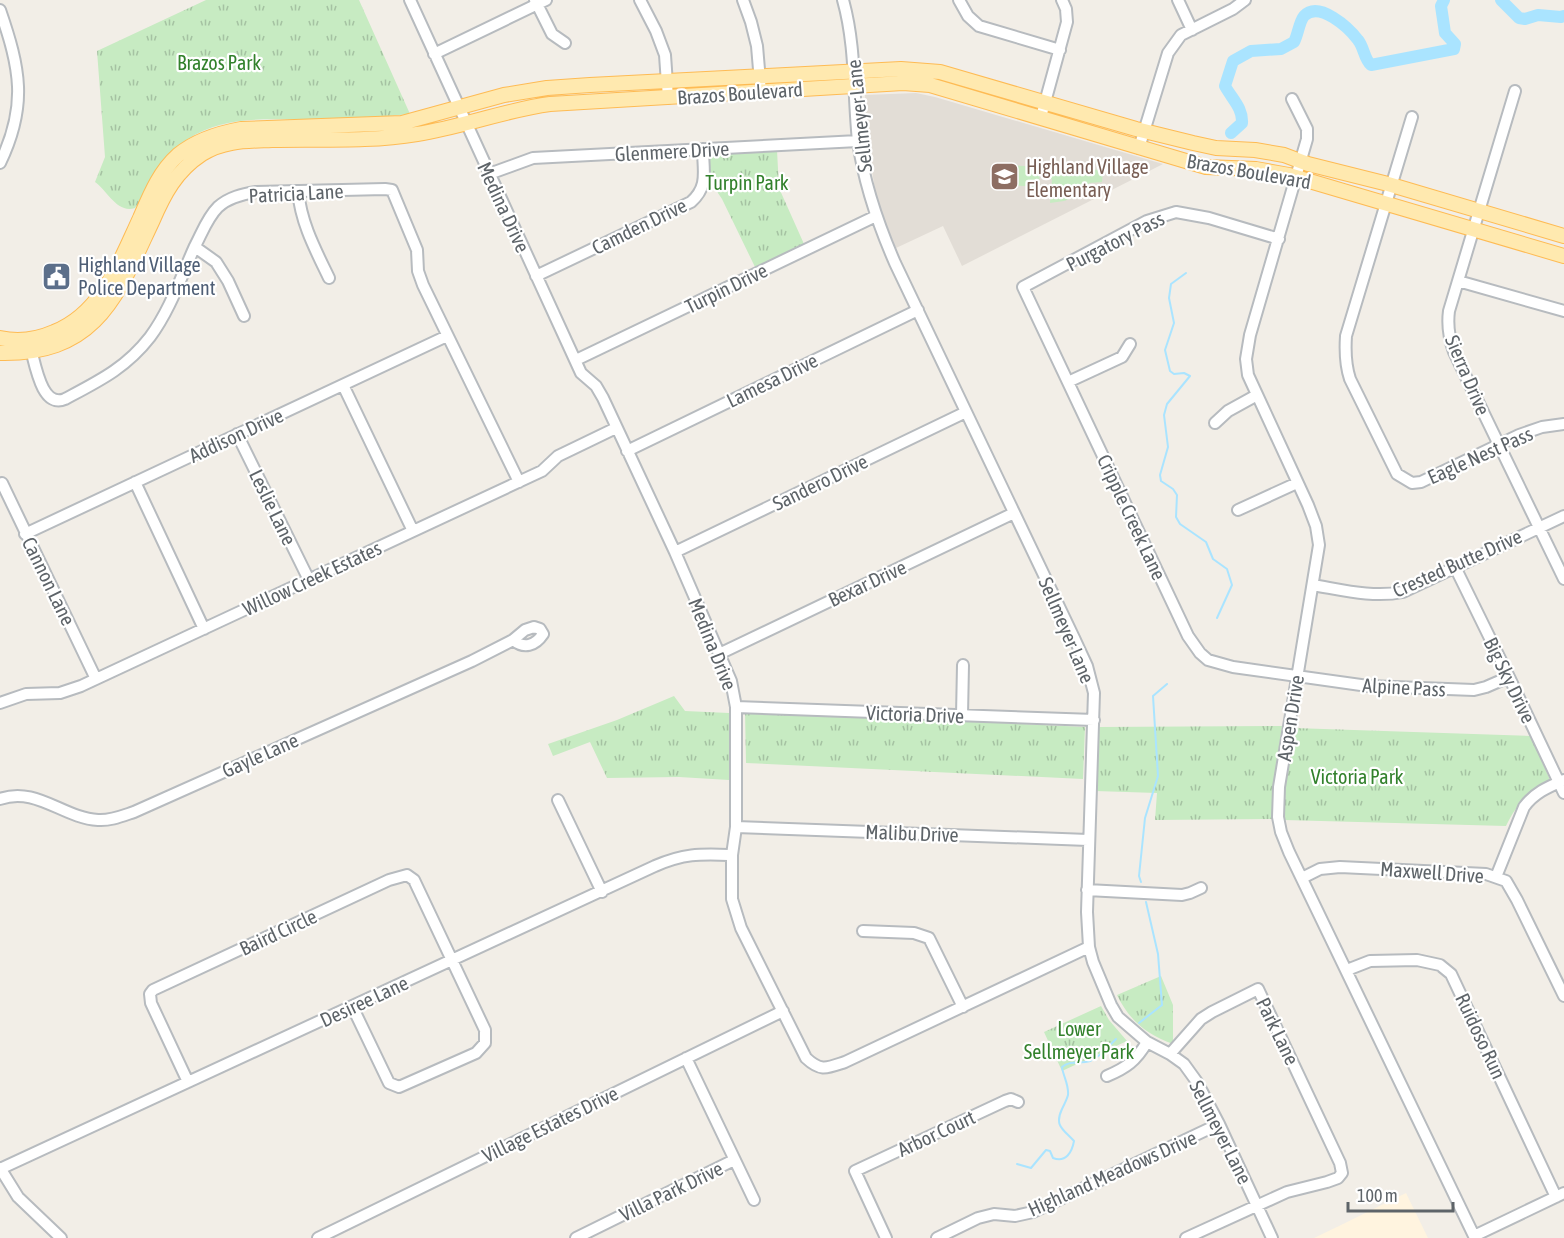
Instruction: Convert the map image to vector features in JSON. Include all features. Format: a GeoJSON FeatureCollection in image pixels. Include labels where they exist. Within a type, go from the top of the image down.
{"type":"FeatureCollection","features":[{"type":"Feature","properties":{"kind":"main road","name":"Brazos Boulevard"},"geometry":{"type":"LineString","coordinates":[[342,132],[402,123],[458,106],[547,88],[901,69],[940,72],[1143,131],[1216,148],[1270,151],[1564,236]]}},
{"type":"Feature","properties":{"kind":"main road","name":"Brazos Boulevard"},"geometry":{"type":"LineString","coordinates":[[0,353],[29,345],[80,318],[124,264],[146,219],[149,196],[165,170],[179,155],[197,143],[222,132],[242,129],[342,132],[392,137],[430,132],[540,105],[903,83],[930,85],[1206,167],[1256,169],[1296,177],[1474,230],[1563,252]]}},
{"type":"Feature","properties":{"kind":"main road"},"geometry":{"type":"LineString","coordinates":[[425,117],[430,132]]}},
{"type":"Feature","properties":{"kind":"main road"},"geometry":{"type":"LineString","coordinates":[[1088,131],[1092,117]]}},
{"type":"Feature","properties":{"kind":"main road","name":"Brazos Boulevard"},"geometry":{"type":"LineString","coordinates":[[0,338],[29,345]]}},
{"type":"Feature","properties":{"kind":"street","name":"Medina Drive"},"geometry":{"type":"LineString","coordinates":[[410,0],[581,373],[596,387],[603,398],[675,552],[731,681],[736,707],[736,827],[732,855],[734,909],[741,928],[806,1058],[815,1067],[827,1068],[844,1062],[1089,947]]}},
{"type":"Feature","properties":{"kind":"street"},"geometry":{"type":"LineString","coordinates":[[640,0],[665,55],[668,98]]}},
{"type":"Feature","properties":{"kind":"street"},"geometry":{"type":"LineString","coordinates":[[743,0],[757,46],[761,93]]}},
{"type":"Feature","properties":{"kind":"street","name":"Sellmeyer Lane"},"geometry":{"type":"LineString","coordinates":[[843,0],[849,25],[854,71],[858,141],[876,216],[892,255],[1087,666],[1094,693],[1087,890],[1089,947],[1098,975],[1111,1005],[1123,1022],[1147,1042],[1184,1064],[1197,1082],[1272,1238]]}},
{"type":"Feature","properties":{"kind":"street"},"geometry":{"type":"LineString","coordinates":[[959,0],[968,16],[979,26],[1060,50]]}},
{"type":"Feature","properties":{"kind":"street"},"geometry":{"type":"LineString","coordinates":[[1041,117],[1067,22],[1066,9],[1062,0]]}},
{"type":"Feature","properties":{"kind":"street"},"geometry":{"type":"LineString","coordinates":[[1178,0],[1192,30]]}},
{"type":"Feature","properties":{"kind":"street"},"geometry":{"type":"LineString","coordinates":[[1139,148],[1168,53],[1176,40],[1245,0]]}},
{"type":"Feature","properties":{"kind":"street"},"geometry":{"type":"LineString","coordinates":[[434,54],[540,1],[552,34],[565,43]]}},
{"type":"Feature","properties":{"kind":"street"},"geometry":{"type":"LineString","coordinates":[[0,10],[13,47],[20,86],[13,131],[0,163]]}},
{"type":"Feature","properties":{"kind":"street","name":"Sierra Drive"},"geometry":{"type":"LineString","coordinates":[[1515,91],[1449,310],[1449,338],[1564,579]]}},
{"type":"Feature","properties":{"kind":"street","name":"Aspen Drive"},"geometry":{"type":"LineString","coordinates":[[1292,99],[1307,129],[1307,139],[1250,335],[1246,359],[1248,375],[1316,526],[1319,545],[1279,787],[1278,817],[1281,832],[1302,878],[1474,1237]]}},
{"type":"Feature","properties":{"kind":"street"},"geometry":{"type":"LineString","coordinates":[[1386,204],[1412,117]]}},
{"type":"Feature","properties":{"kind":"street","name":"Glenmere Drive"},"geometry":{"type":"LineString","coordinates":[[489,174],[533,158],[858,141]]}},
{"type":"Feature","properties":{"kind":"street","name":"Camden Drive"},"geometry":{"type":"LineString","coordinates":[[536,276],[691,202],[702,191],[703,149]]}},
{"type":"Feature","properties":{"kind":"street","name":"Patricia Lane"},"geometry":{"type":"LineString","coordinates":[[29,345],[43,387],[48,396],[58,402],[107,377],[134,356],[162,319],[207,221],[219,206],[229,199],[250,193],[392,190],[417,250],[418,271],[423,285],[519,482]]}},
{"type":"Feature","properties":{"kind":"street"},"geometry":{"type":"LineString","coordinates":[[298,191],[300,209],[306,227],[328,278]]}},
{"type":"Feature","properties":{"kind":"street","name":"Eagle Nest Pass"},"geometry":{"type":"LineString","coordinates":[[1386,204],[1346,336],[1346,367],[1397,474],[1412,483],[1421,482],[1542,427],[1564,424]]}},
{"type":"Feature","properties":{"kind":"street","name":"Purgatory Pass"},"geometry":{"type":"LineString","coordinates":[[1023,287],[1164,214],[1185,212],[1279,239]]}},
{"type":"Feature","properties":{"kind":"street","name":"Turpin Drive"},"geometry":{"type":"LineString","coordinates":[[576,360],[876,216]]}},
{"type":"Feature","properties":{"kind":"street"},"geometry":{"type":"LineString","coordinates":[[195,248],[216,262],[228,280],[244,316]]}},
{"type":"Feature","properties":{"kind":"street"},"geometry":{"type":"LineString","coordinates":[[1458,281],[1564,311]]}},
{"type":"Feature","properties":{"kind":"street","name":"Cripple Creek Lane"},"geometry":{"type":"LineString","coordinates":[[1023,287],[1194,646],[1214,663],[1297,677]]}},
{"type":"Feature","properties":{"kind":"street","name":"Lamesa Drive"},"geometry":{"type":"LineString","coordinates":[[627,451],[918,310]]}},
{"type":"Feature","properties":{"kind":"street","name":"Addison Drive"},"geometry":{"type":"LineString","coordinates":[[25,534],[447,336]]}},
{"type":"Feature","properties":{"kind":"street"},"geometry":{"type":"LineString","coordinates":[[1068,382],[1122,357],[1130,344]]}},
{"type":"Feature","properties":{"kind":"street"},"geometry":{"type":"LineString","coordinates":[[343,385],[413,531]]}},
{"type":"Feature","properties":{"kind":"street"},"geometry":{"type":"LineString","coordinates":[[1215,423],[1228,411],[1257,395]]}},
{"type":"Feature","properties":{"kind":"street","name":"Sandero Drive"},"geometry":{"type":"LineString","coordinates":[[675,552],[966,412]]}},
{"type":"Feature","properties":{"kind":"street","name":"Willow Creek Estates"},"geometry":{"type":"LineString","coordinates":[[0,703],[26,694],[71,690],[96,679],[542,471],[558,456],[616,428]]}},
{"type":"Feature","properties":{"kind":"street","name":"Leslie Lane"},"geometry":{"type":"LineString","coordinates":[[237,434],[309,580]]}},
{"type":"Feature","properties":{"kind":"street"},"geometry":{"type":"LineString","coordinates":[[135,482],[204,629]]}},
{"type":"Feature","properties":{"kind":"street","name":"Cannon Lane"},"geometry":{"type":"LineString","coordinates":[[2,483],[96,679]]}},
{"type":"Feature","properties":{"kind":"street"},"geometry":{"type":"LineString","coordinates":[[1238,510],[1297,483]]}},
{"type":"Feature","properties":{"kind":"street","name":"Bexar Drive"},"geometry":{"type":"LineString","coordinates":[[719,654],[1014,513]]}},
{"type":"Feature","properties":{"kind":"street","name":"Crested Butte Drive"},"geometry":{"type":"LineString","coordinates":[[1313,585],[1368,594],[1387,595],[1403,592],[1564,516]]}},
{"type":"Feature","properties":{"kind":"street","name":"Big Sky Drive"},"geometry":{"type":"LineString","coordinates":[[1455,567],[1561,781],[1564,793]]}},
{"type":"Feature","properties":{"kind":"street","name":"Gayle Lane"},"geometry":{"type":"LineString","coordinates":[[0,799],[29,796],[85,818],[98,820],[115,818],[419,685],[513,640]]}},
{"type":"Feature","properties":{"kind":"street"},"geometry":{"type":"LineString","coordinates":[[962,715],[963,665]]}},
{"type":"Feature","properties":{"kind":"street","name":"Alpine Pass"},"geometry":{"type":"LineString","coordinates":[[1297,677],[1368,687],[1448,691],[1474,690],[1509,676]]}},
{"type":"Feature","properties":{"kind":"street","name":"Victoria Drive"},"geometry":{"type":"LineString","coordinates":[[736,707],[1094,720]]}},
{"type":"Feature","properties":{"kind":"street"},"geometry":{"type":"LineString","coordinates":[[1496,877],[1524,807],[1533,796],[1561,781]]}},
{"type":"Feature","properties":{"kind":"street"},"geometry":{"type":"LineString","coordinates":[[558,800],[602,892]]}},
{"type":"Feature","properties":{"kind":"street","name":"Malibu Drive"},"geometry":{"type":"LineString","coordinates":[[736,827],[1088,840]]}},
{"type":"Feature","properties":{"kind":"street","name":"Desiree Lane"},"geometry":{"type":"LineString","coordinates":[[0,1169],[675,858],[694,854],[732,855]]}},
{"type":"Feature","properties":{"kind":"street","name":"Maxwell Drive"},"geometry":{"type":"LineString","coordinates":[[1302,878],[1320,869],[1340,867],[1475,873],[1506,881],[1564,996]]}},
{"type":"Feature","properties":{"kind":"street","name":"Baird Circle"},"geometry":{"type":"LineString","coordinates":[[188,1082],[152,1004],[150,994],[153,990],[389,880],[404,875],[414,880],[452,960]]}},
{"type":"Feature","properties":{"kind":"street"},"geometry":{"type":"LineString","coordinates":[[1087,890],[1182,895],[1201,888]]}},
{"type":"Feature","properties":{"kind":"street"},"geometry":{"type":"LineString","coordinates":[[863,931],[914,933],[929,938],[963,1007]]}},
{"type":"Feature","properties":{"kind":"street"},"geometry":{"type":"LineString","coordinates":[[352,1006],[389,1083],[399,1087],[476,1053],[485,1043],[485,1030],[452,960]]}},
{"type":"Feature","properties":{"kind":"street","name":"Ruidoso Run"},"geometry":{"type":"LineString","coordinates":[[1347,970],[1370,961],[1417,960],[1440,965],[1451,974],[1560,1195]]}},
{"type":"Feature","properties":{"kind":"street","name":"Park Lane"},"geometry":{"type":"LineString","coordinates":[[1170,1054],[1195,1025],[1207,1015],[1258,989],[1340,1162],[1342,1173],[1338,1178],[1287,1191],[1257,1206]]}},
{"type":"Feature","properties":{"kind":"street","name":"Village Estates Drive"},"geometry":{"type":"LineString","coordinates":[[318,1238],[783,1011]]}},
{"type":"Feature","properties":{"kind":"street"},"geometry":{"type":"LineString","coordinates":[[1107,1076],[1126,1068],[1134,1061],[1147,1042]]}},
{"type":"Feature","properties":{"kind":"street"},"geometry":{"type":"LineString","coordinates":[[686,1058],[754,1200]]}},
{"type":"Feature","properties":{"kind":"street","name":"Arbor Court"},"geometry":{"type":"LineString","coordinates":[[885,1238],[855,1171],[1005,1101],[1011,1099],[1018,1102]]}},
{"type":"Feature","properties":{"kind":"street","name":"Highland Meadows Drive"},"geometry":{"type":"LineString","coordinates":[[937,1238],[978,1218],[994,1214],[1015,1216],[1033,1212],[1219,1124]]}},
{"type":"Feature","properties":{"kind":"street","name":"Villa Park Drive"},"geometry":{"type":"LineString","coordinates":[[576,1238],[734,1160]]}},
{"type":"Feature","properties":{"kind":"street"},"geometry":{"type":"LineString","coordinates":[[0,1169],[18,1197],[60,1238]]}},
{"type":"Feature","properties":{"kind":"street"},"geometry":{"type":"LineString","coordinates":[[1474,1237],[1560,1195]]}},
{"type":"Feature","properties":{"kind":"street"},"geometry":{"type":"LineString","coordinates":[[1186,1238],[1257,1206]]}},
{"type":"Feature","properties":{"kind":"shaded area","name":"Highland Village Elementary"},"geometry":{"type":"Polygon","coordinates":[[[916,93],[1163,164],[962,266],[943,226],[896,248],[883,218],[875,190],[866,131],[865,95],[916,93]]]}},
{"type":"Feature","properties":{"kind":"shaded area"},"geometry":{"type":"Polygon","coordinates":[[[1406,1193],[1428,1238],[1314,1238],[1339,1226],[1406,1193]]]}},
{"type":"Feature","properties":{"kind":"green space","name":"Brazos Park"},"geometry":{"type":"Polygon","coordinates":[[[206,0],[359,0],[410,114],[327,120],[238,121],[204,130],[188,139],[167,158],[148,183],[135,208],[123,208],[95,182],[105,157],[97,51],[206,0]]]}},
{"type":"Feature","properties":{"kind":"green space","name":"Turpin Park"},"geometry":{"type":"Polygon","coordinates":[[[777,150],[779,188],[804,244],[755,267],[722,199],[709,180],[707,154],[777,150]]]}},
{"type":"Feature","properties":{"kind":"green space"},"geometry":{"type":"Polygon","coordinates":[[[1008,165],[1040,167],[1039,187],[1007,185],[1008,165]]]}},
{"type":"Feature","properties":{"kind":"green space"},"geometry":{"type":"Polygon","coordinates":[[[1046,167],[1103,170],[1102,182],[1089,183],[1088,192],[1064,201],[1050,203],[1052,179],[1045,178],[1046,167]]]}},
{"type":"Feature","properties":{"kind":"green space"},"geometry":{"type":"Polygon","coordinates":[[[674,696],[685,711],[729,713],[729,780],[679,777],[607,778],[590,742],[553,756],[548,744],[617,720],[674,696]]]}},
{"type":"Feature","properties":{"kind":"green space"},"geometry":{"type":"Polygon","coordinates":[[[745,711],[1085,727],[1083,779],[746,763],[745,711]]]}},
{"type":"Feature","properties":{"kind":"green space","name":"Victoria Park"},"geometry":{"type":"Polygon","coordinates":[[[1282,726],[1274,782],[1273,819],[1155,820],[1157,793],[1095,791],[1098,727],[1282,726]]]}},
{"type":"Feature","properties":{"kind":"green space","name":"Victoria Park"},"geometry":{"type":"Polygon","coordinates":[[[1294,728],[1531,736],[1550,780],[1524,799],[1506,826],[1284,820],[1283,802],[1294,728]]]}},
{"type":"Feature","properties":{"kind":"green space","name":"Lower Sellmeyer Park"},"geometry":{"type":"Polygon","coordinates":[[[1161,976],[1173,1005],[1173,1044],[1140,1026],[1127,1012],[1117,995],[1161,976]]]}},
{"type":"Feature","properties":{"kind":"green space","name":"Lower Sellmeyer Park"},"geometry":{"type":"Polygon","coordinates":[[[1101,1006],[1109,1020],[1127,1041],[1062,1071],[1044,1032],[1101,1006]]]}},
{"type":"Feature","properties":{"kind":"waterway"},"geometry":{"type":"LineString","coordinates":[[1231,133],[1242,123],[1239,108],[1225,86],[1233,61],[1251,51],[1281,49],[1294,42],[1302,19],[1310,12],[1325,13],[1348,29],[1360,43],[1371,65],[1454,49],[1455,44],[1445,33],[1441,6],[1444,0]]}},
{"type":"Feature","properties":{"kind":"waterway"},"geometry":{"type":"LineString","coordinates":[[1501,0],[1519,18],[1525,19],[1538,15],[1564,16]]}},
{"type":"Feature","properties":{"kind":"waterway"},"geometry":{"type":"LineString","coordinates":[[1186,273],[1171,284],[1169,298],[1174,323],[1165,350],[1170,371],[1174,374],[1184,373],[1190,376],[1167,404],[1164,415],[1168,447],[1160,475],[1161,481],[1173,489],[1177,495],[1176,517],[1180,524],[1206,542],[1213,559],[1227,569],[1232,585],[1217,618]]}},
{"type":"Feature","properties":{"kind":"waterway"},"geometry":{"type":"LineString","coordinates":[[1141,882],[1139,876],[1145,818],[1158,776],[1153,696],[1167,684]]}},
{"type":"Feature","properties":{"kind":"waterway"},"geometry":{"type":"LineString","coordinates":[[1139,1023],[1162,1005],[1158,954],[1146,902]]}},
{"type":"Feature","properties":{"kind":"waterway"},"geometry":{"type":"LineString","coordinates":[[1017,1164],[1031,1168],[1046,1150],[1050,1151],[1053,1158],[1061,1159],[1068,1156],[1074,1141],[1059,1123],[1068,1095],[1062,1067],[1093,1059],[1104,1052],[1116,1039]]}},
{"type":"Feature","properties":{"kind":"place","name":"Highland Village Elementary"},"geometry":{"type":"Point","coordinates":[1005,177]}},
{"type":"Feature","properties":{"kind":"place","name":"Highland Village Police Department"},"geometry":{"type":"Point","coordinates":[57,276]}}]}
